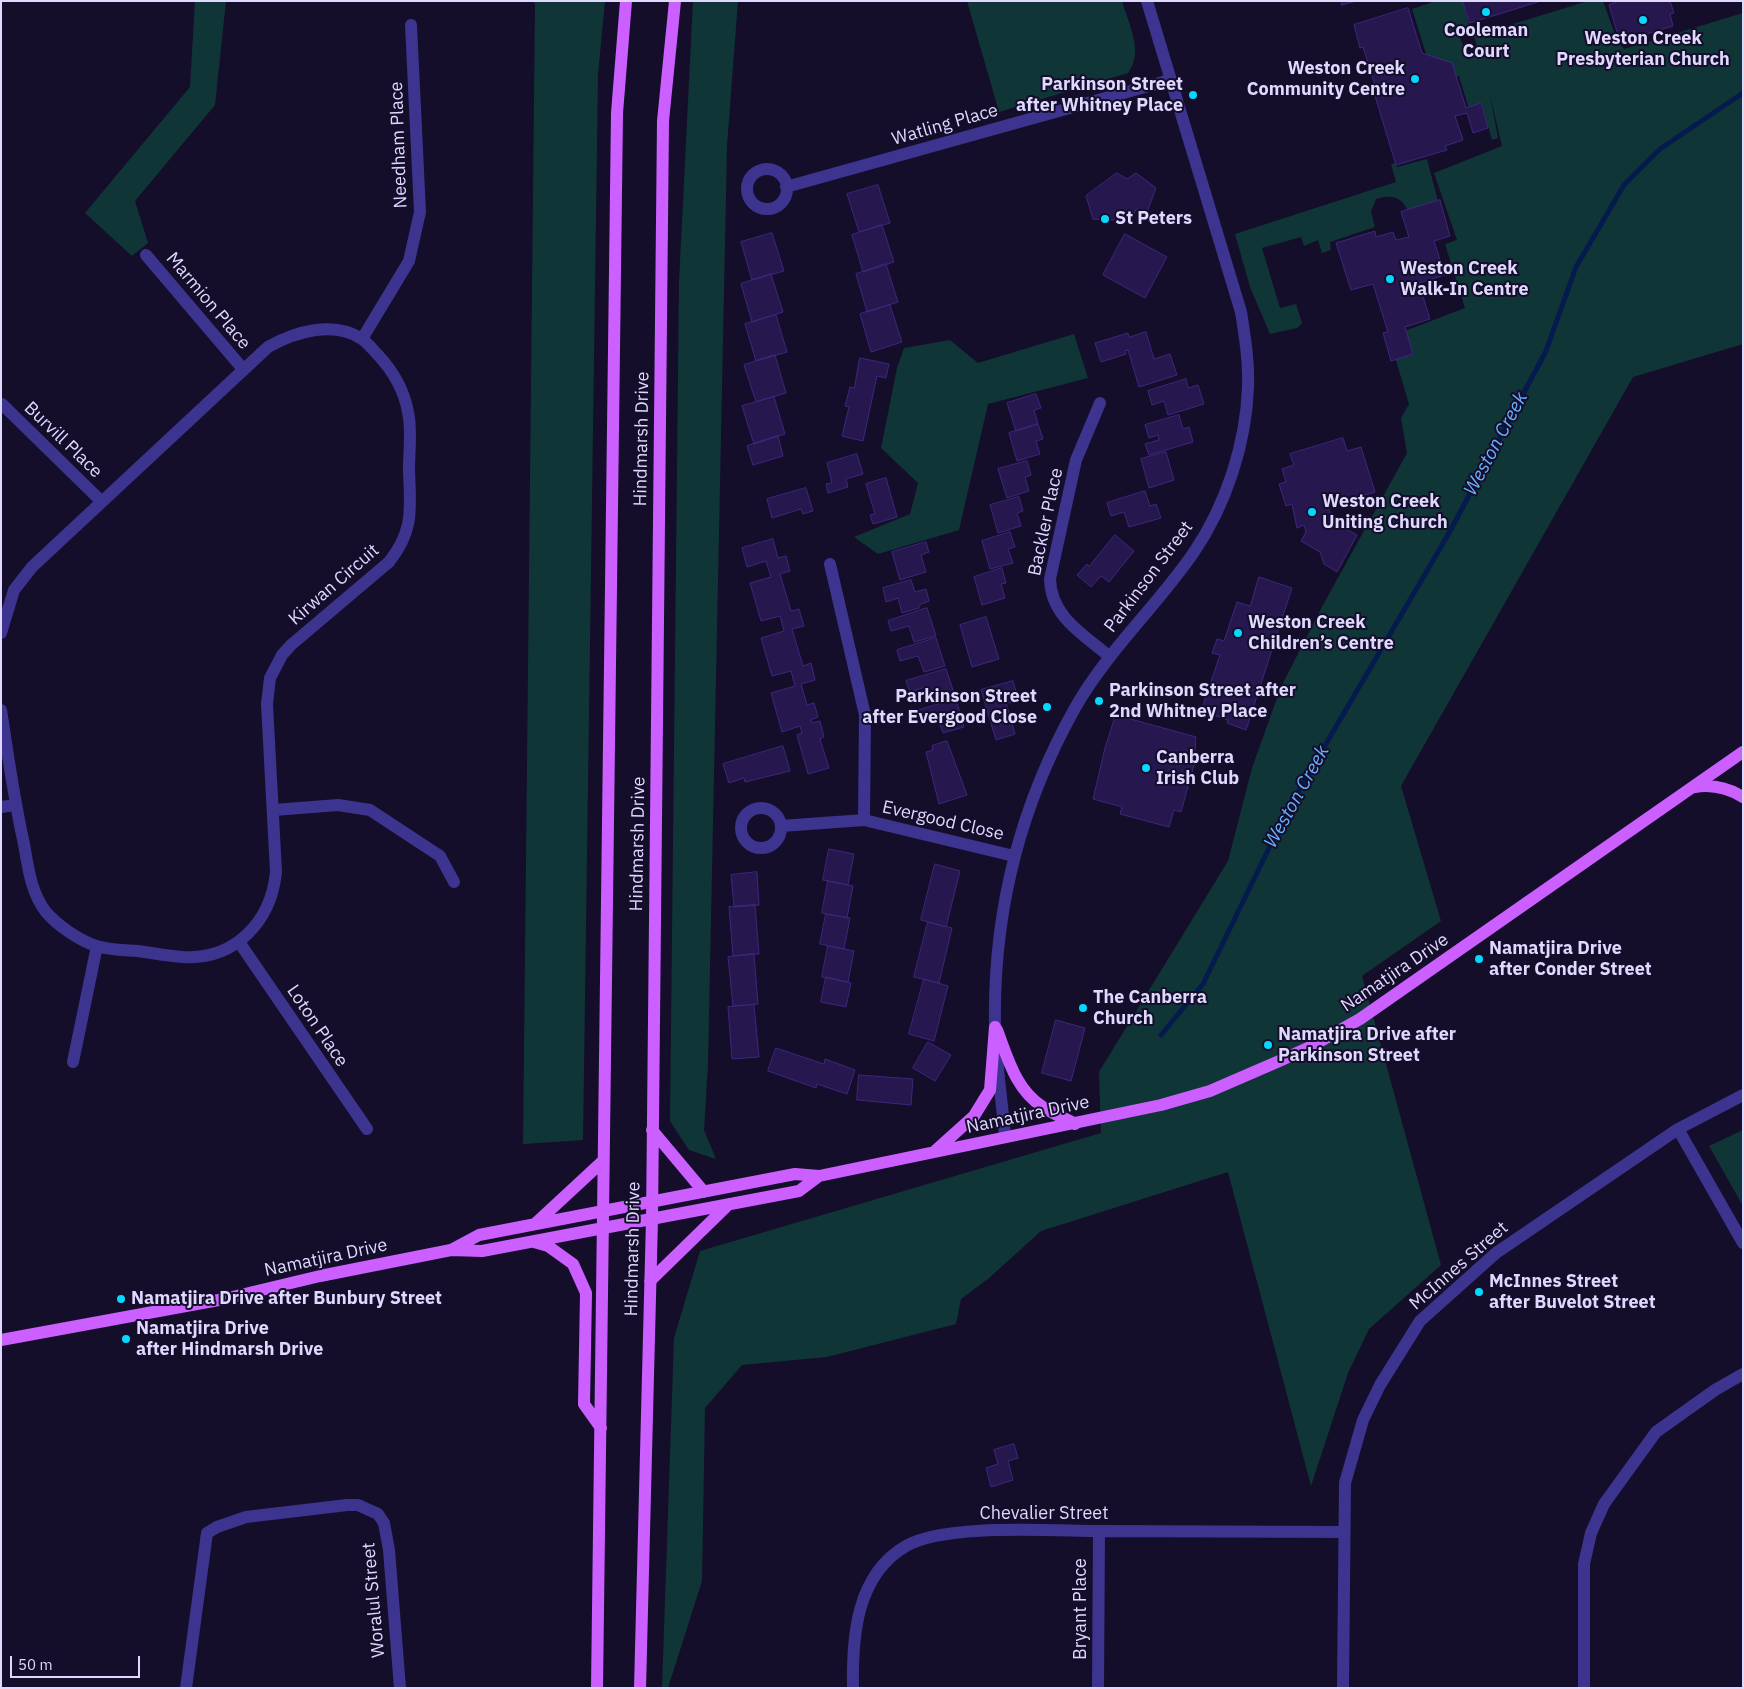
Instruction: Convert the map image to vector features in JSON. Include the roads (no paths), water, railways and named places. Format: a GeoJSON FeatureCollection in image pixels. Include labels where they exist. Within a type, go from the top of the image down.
{"type":"FeatureCollection","features":[{"type":"Feature","properties":{"kind":"main road","name":"Hindmarsh Drive"},"geometry":{"type":"LineString","coordinates":[[597,1688],[617,113],[626,1]]}},
{"type":"Feature","properties":{"kind":"main road","name":"Hindmarsh Drive"},"geometry":{"type":"LineString","coordinates":[[640,1688],[652,1219],[663,120],[675,1]]}},
{"type":"Feature","properties":{"kind":"main road","name":"Namatjira Drive"},"geometry":{"type":"LineString","coordinates":[[451,1250],[479,1234],[795,1174],[820,1176],[1075,1124],[1161,1105],[1210,1090],[1308,1048],[1360,1019],[1743,752]]}},
{"type":"Feature","properties":{"kind":"main road"},"geometry":{"type":"LineString","coordinates":[[1692,788],[1708,785],[1725,788],[1743,797]]}},
{"type":"Feature","properties":{"kind":"main road"},"geometry":{"type":"LineString","coordinates":[[995,1027],[1015,1076],[1025,1092],[1043,1107],[1075,1124]]}},
{"type":"Feature","properties":{"kind":"main road"},"geometry":{"type":"LineString","coordinates":[[932,1153],[974,1116],[990,1090],[995,1027]]}},
{"type":"Feature","properties":{"kind":"main road"},"geometry":{"type":"LineString","coordinates":[[652,1130],[704,1192]]}},
{"type":"Feature","properties":{"kind":"main road"},"geometry":{"type":"LineString","coordinates":[[535,1224],[603,1161]]}},
{"type":"Feature","properties":{"kind":"main road","name":"Namatjira Drive"},"geometry":{"type":"LineString","coordinates":[[1,1340],[224,1299],[320,1276],[451,1250],[482,1251],[799,1190],[820,1176]]}},
{"type":"Feature","properties":{"kind":"main road"},"geometry":{"type":"LineString","coordinates":[[650,1281],[729,1204]]}},
{"type":"Feature","properties":{"kind":"main road"},"geometry":{"type":"LineString","coordinates":[[532,1242],[548,1246],[573,1264],[586,1293],[584,1404],[601,1428]]}},
{"type":"Feature","properties":{"kind":"street","name":"Parkinson Street"},"geometry":{"type":"LineString","coordinates":[[1005,1137],[995,1027],[996,978],[1002,908],[1025,818],[1076,707],[1110,657],[1194,552],[1212,522],[1233,477],[1248,388],[1246,347],[1241,312],[1146,1]]}},
{"type":"Feature","properties":{"kind":"street","name":"Needham Place"},"geometry":{"type":"LineString","coordinates":[[362,339],[409,262],[420,212],[411,25]]}},
{"type":"Feature","properties":{"kind":"street","name":"Watling Place"},"geometry":{"type":"LineString","coordinates":[[786,187],[1170,80]]}},
{"type":"Feature","properties":{"kind":"street","name":"Marmion Place"},"geometry":{"type":"LineString","coordinates":[[146,255],[243,369]]}},
{"type":"Feature","properties":{"kind":"street","name":"Kirwan Circuit"},"geometry":{"type":"LineString","coordinates":[[1,633],[14,590],[32,566],[268,347],[296,334],[326,330],[341,331],[362,339],[388,366],[402,389],[409,413],[410,524],[400,549],[389,562],[291,645],[275,666],[270,678],[266,704],[274,810],[276,872],[271,899],[259,923],[239,942],[203,955],[184,958],[97,946],[64,928],[46,912],[32,887],[16,805],[1,710]]}},
{"type":"Feature","properties":{"kind":"street","name":"Backler Place"},"geometry":{"type":"LineString","coordinates":[[1100,403],[1076,460],[1050,579],[1050,594],[1062,616],[1110,657]]}},
{"type":"Feature","properties":{"kind":"street","name":"Burvill Place"},"geometry":{"type":"LineString","coordinates":[[2,404],[101,501]]}},
{"type":"Feature","properties":{"kind":"street","name":"Evergood Close"},"geometry":{"type":"LineString","coordinates":[[830,564],[865,715],[864,820]]}},
{"type":"Feature","properties":{"kind":"street"},"geometry":{"type":"LineString","coordinates":[[1,807],[16,805]]}},
{"type":"Feature","properties":{"kind":"street"},"geometry":{"type":"LineString","coordinates":[[274,810],[338,805],[370,810],[440,856],[454,882]]}},
{"type":"Feature","properties":{"kind":"street","name":"Evergood Close"},"geometry":{"type":"LineString","coordinates":[[781,826],[864,820],[1014,856]]}},
{"type":"Feature","properties":{"kind":"street","name":"Loton Place"},"geometry":{"type":"LineString","coordinates":[[239,942],[367,1129]]}},
{"type":"Feature","properties":{"kind":"street"},"geometry":{"type":"LineString","coordinates":[[73,1062],[97,946]]}},
{"type":"Feature","properties":{"kind":"street","name":"McInnes Street"},"geometry":{"type":"LineString","coordinates":[[1343,1688],[1346,1483],[1363,1420],[1380,1385],[1420,1321],[1496,1253],[1678,1129],[1743,1095]]}},
{"type":"Feature","properties":{"kind":"street"},"geometry":{"type":"LineString","coordinates":[[1678,1129],[1743,1242]]}},
{"type":"Feature","properties":{"kind":"street"},"geometry":{"type":"LineString","coordinates":[[1584,1688],[1584,1564],[1591,1533],[1604,1504],[1656,1432],[1715,1390],[1743,1374]]}},
{"type":"Feature","properties":{"kind":"street","name":"Woralul Street"},"geometry":{"type":"LineString","coordinates":[[186,1688],[207,1533],[217,1527],[246,1517],[358,1505],[378,1514],[384,1523],[390,1550],[400,1688]]}},
{"type":"Feature","properties":{"kind":"street","name":"Bryant Place"},"geometry":{"type":"LineString","coordinates":[[1098,1688],[1099,1531]]}},
{"type":"Feature","properties":{"kind":"street","name":"Chevalier Street"},"geometry":{"type":"LineString","coordinates":[[853,1688],[852,1655],[857,1615],[870,1583],[886,1562],[906,1546],[936,1536],[960,1532],[1344,1532]]}},
{"type":"Feature","properties":{"kind":"waterway","name":"Weston Creek"},"geometry":{"type":"LineString","coordinates":[[1161,1035],[1203,984],[1288,809],[1449,533],[1546,351],[1576,267],[1624,185],[1660,149],[1743,93]]}},
{"type":"Feature","properties":{"kind":"place","name":"Cooleman Court"},"geometry":{"type":"Point","coordinates":[1486,12]}},
{"type":"Feature","properties":{"kind":"place","name":"Weston Creek Presbyterian Church"},"geometry":{"type":"Point","coordinates":[1643,20]}},
{"type":"Feature","properties":{"kind":"place","name":"Weston Creek Community Centre"},"geometry":{"type":"Point","coordinates":[1415,79]}},
{"type":"Feature","properties":{"kind":"place","name":"Parkinson Street after Whitney Place"},"geometry":{"type":"Point","coordinates":[1193,95]}},
{"type":"Feature","properties":{"kind":"place","name":"St Peters"},"geometry":{"type":"Point","coordinates":[1105,219]}},
{"type":"Feature","properties":{"kind":"place","name":"Weston Creek Walk-In Centre"},"geometry":{"type":"Point","coordinates":[1390,279]}},
{"type":"Feature","properties":{"kind":"place","name":"Weston Creek Uniting Church"},"geometry":{"type":"Point","coordinates":[1312,512]}},
{"type":"Feature","properties":{"kind":"place","name":"Weston Creek Children’s Centre"},"geometry":{"type":"Point","coordinates":[1238,633]}},
{"type":"Feature","properties":{"kind":"place","name":"Parkinson Street after 2nd Whitney Place"},"geometry":{"type":"Point","coordinates":[1099,701]}},
{"type":"Feature","properties":{"kind":"place","name":"Parkinson Street after Evergood Close"},"geometry":{"type":"Point","coordinates":[1047,707]}},
{"type":"Feature","properties":{"kind":"place","name":"Canberra Irish Club"},"geometry":{"type":"Point","coordinates":[1146,768]}},
{"type":"Feature","properties":{"kind":"place","name":"Namatjira Drive after Conder Street"},"geometry":{"type":"Point","coordinates":[1479,959]}},
{"type":"Feature","properties":{"kind":"place","name":"The Canberra Church"},"geometry":{"type":"Point","coordinates":[1083,1008]}},
{"type":"Feature","properties":{"kind":"place","name":"Namatjira Drive after Parkinson Street"},"geometry":{"type":"Point","coordinates":[1268,1045]}},
{"type":"Feature","properties":{"kind":"place","name":"McInnes Street after Buvelot Street"},"geometry":{"type":"Point","coordinates":[1479,1292]}},
{"type":"Feature","properties":{"kind":"place","name":"Namatjira Drive after Bunbury Street"},"geometry":{"type":"Point","coordinates":[121,1299]}},
{"type":"Feature","properties":{"kind":"place","name":"Namatjira Drive after Hindmarsh Drive"},"geometry":{"type":"Point","coordinates":[126,1339]}}]}
